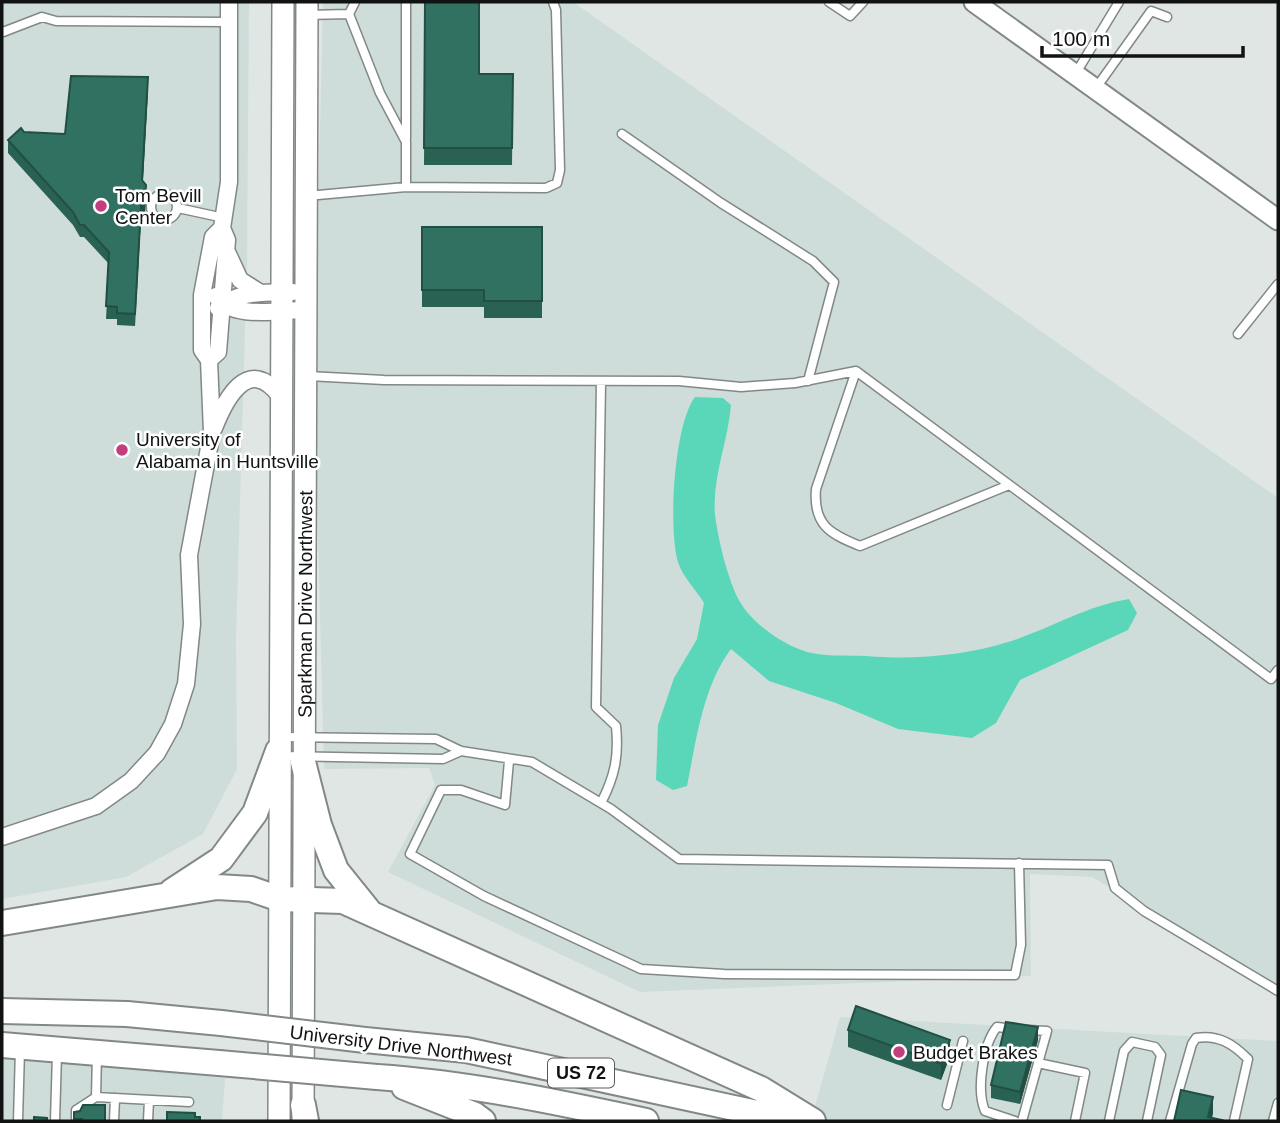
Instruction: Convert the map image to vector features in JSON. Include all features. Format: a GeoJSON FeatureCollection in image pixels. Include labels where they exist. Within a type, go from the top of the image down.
{"type":"FeatureCollection","features":[{"type":"Feature","properties":{"kind":"highway"},"geometry":{"type":"LineString","coordinates":[[162,897],[221,859],[254,813],[278,748]]}},
{"type":"Feature","properties":{"kind":"highway"},"geometry":{"type":"LineString","coordinates":[[303,752],[318,825],[336,870],[372,914]]}},
{"type":"Feature","properties":{"kind":"highway"},"geometry":{"type":"LineString","coordinates":[[2,923],[217,887],[251,889],[280,899],[344,901],[761,1089],[813,1121]]}},
{"type":"Feature","properties":{"kind":"highway","name":"University Drive Northwest"},"geometry":{"type":"LineString","coordinates":[[2,1011],[105,1013],[466,1050],[794,1121]]}},
{"type":"Feature","properties":{"kind":"highway","name":"US 72"},"geometry":{"type":"LineString","coordinates":[[2,1025],[69,1024],[105,1013]]}},
{"type":"Feature","properties":{"kind":"highway","name":"University Drive Northwest"},"geometry":{"type":"LineString","coordinates":[[11,1046],[423,1080],[525,1095],[646,1121]]}},
{"type":"Feature","properties":{"kind":"highway"},"geometry":{"type":"LineString","coordinates":[[377,1077],[475,1115],[483,1121]]}},
{"type":"Feature","properties":{"kind":"main road","name":"Sparkman Drive Northwest"},"geometry":{"type":"LineString","coordinates":[[279,1121],[278,748],[283,8]]}},
{"type":"Feature","properties":{"kind":"main road","name":"Sparkman Drive Northwest"},"geometry":{"type":"LineString","coordinates":[[304,1116],[307,8]]}},
{"type":"Feature","properties":{"kind":"street"},"geometry":{"type":"LineString","coordinates":[[209,360],[218,352],[227,240],[223,223],[229,182],[229,2]]}},
{"type":"Feature","properties":{"kind":"street"},"geometry":{"type":"LineString","coordinates":[[974,2],[1278,220]]}},
{"type":"Feature","properties":{"kind":"street"},"geometry":{"type":"LineString","coordinates":[[212,432],[209,360],[202,350],[201,323],[205,277],[213,237],[223,223]]}},
{"type":"Feature","properties":{"kind":"street"},"geometry":{"type":"LineString","coordinates":[[226,250],[240,279],[259,292],[281,301]]}},
{"type":"Feature","properties":{"kind":"street"},"geometry":{"type":"LineString","coordinates":[[205,277],[221,304],[234,310],[281,301],[306,301]]}},
{"type":"Feature","properties":{"kind":"street"},"geometry":{"type":"LineString","coordinates":[[201,323],[221,304],[259,292]]}},
{"type":"Feature","properties":{"kind":"street"},"geometry":{"type":"LineString","coordinates":[[2,836],[96,806],[131,782],[157,753],[173,724],[186,684],[192,624],[189,555],[212,432],[226,398],[240,383],[258,381],[275,389],[280,396]]}},
{"type":"Feature","properties":{"kind":"lane"},"geometry":{"type":"LineString","coordinates":[[355,2],[349,14],[380,93],[406,142]]}},
{"type":"Feature","properties":{"kind":"lane"},"geometry":{"type":"LineString","coordinates":[[406,2],[406,187]]}},
{"type":"Feature","properties":{"kind":"lane"},"geometry":{"type":"LineString","coordinates":[[307,196],[406,187],[546,188],[557,183],[560,170],[554,2]]}},
{"type":"Feature","properties":{"kind":"lane"},"geometry":{"type":"LineString","coordinates":[[829,2],[850,16],[863,2]]}},
{"type":"Feature","properties":{"kind":"lane"},"geometry":{"type":"LineString","coordinates":[[1076,73],[1119,2]]}},
{"type":"Feature","properties":{"kind":"lane"},"geometry":{"type":"LineString","coordinates":[[283,8],[307,8],[349,14]]}},
{"type":"Feature","properties":{"kind":"lane"},"geometry":{"type":"LineString","coordinates":[[1096,88],[1151,11],[1167,17]]}},
{"type":"Feature","properties":{"kind":"lane"},"geometry":{"type":"LineString","coordinates":[[3,32],[42,17],[56,21],[229,22]]}},
{"type":"Feature","properties":{"kind":"lane"},"geometry":{"type":"LineString","coordinates":[[622,134],[813,261],[834,282],[808,381]]}},
{"type":"Feature","properties":{"kind":"lane"},"geometry":{"type":"LineString","coordinates":[[178,208],[223,223]]}},
{"type":"Feature","properties":{"kind":"lane"},"geometry":{"type":"LineString","coordinates":[[1238,334],[1278,284]]}},
{"type":"Feature","properties":{"kind":"lane"},"geometry":{"type":"LineString","coordinates":[[856,371],[816,489],[814,509],[831,534],[860,546],[1009,485]]}},
{"type":"Feature","properties":{"kind":"lane"},"geometry":{"type":"LineString","coordinates":[[305,376],[679,382],[741,387],[808,381],[856,371],[1271,679],[1278,670]]}},
{"type":"Feature","properties":{"kind":"lane"},"geometry":{"type":"LineString","coordinates":[[601,382],[596,707],[616,726],[618,751],[614,779],[601,803]]}},
{"type":"Feature","properties":{"kind":"lane"},"geometry":{"type":"LineString","coordinates":[[278,748],[303,752],[436,739],[461,751],[509,761],[532,762],[601,803],[679,859],[1108,865],[1115,888],[1144,911],[1278,991]]}},
{"type":"Feature","properties":{"kind":"lane"},"geometry":{"type":"LineString","coordinates":[[278,748],[303,752],[443,759],[461,751]]}},
{"type":"Feature","properties":{"kind":"lane"},"geometry":{"type":"LineString","coordinates":[[509,761],[505,805],[461,790],[441,790],[410,854],[484,896],[641,969],[724,974],[1015,975],[1021,945],[1019,863]]}},
{"type":"Feature","properties":{"kind":"lane"},"geometry":{"type":"LineString","coordinates":[[1015,1121],[985,1111],[980,1100],[989,1037],[997,1027],[1047,1031],[1022,1121]]}},
{"type":"Feature","properties":{"kind":"lane"},"geometry":{"type":"LineString","coordinates":[[1170,1121],[1192,1044],[1196,1038],[1206,1036],[1232,1042],[1248,1059],[1234,1121]]}},
{"type":"Feature","properties":{"kind":"lane"},"geometry":{"type":"LineString","coordinates":[[947,1105],[963,1041]]}},
{"type":"Feature","properties":{"kind":"lane"},"geometry":{"type":"LineString","coordinates":[[1109,1121],[1124,1051],[1132,1042],[1143,1042],[1155,1047],[1161,1055],[1147,1121]]}},
{"type":"Feature","properties":{"kind":"lane"},"geometry":{"type":"LineString","coordinates":[[11,1046],[18,1121]]}},
{"type":"Feature","properties":{"kind":"lane"},"geometry":{"type":"LineString","coordinates":[[55,1121],[57,1049]]}},
{"type":"Feature","properties":{"kind":"lane"},"geometry":{"type":"LineString","coordinates":[[96,1097],[97,1052]]}},
{"type":"Feature","properties":{"kind":"lane"},"geometry":{"type":"LineString","coordinates":[[1038,1063],[1085,1073],[1075,1121]]}},
{"type":"Feature","properties":{"kind":"lane"},"geometry":{"type":"LineString","coordinates":[[76,1118],[76,1110],[96,1097],[189,1102]]}},
{"type":"Feature","properties":{"kind":"lane"},"geometry":{"type":"LineString","coordinates":[[114,1121],[115,1098]]}},
{"type":"Feature","properties":{"kind":"lane"},"geometry":{"type":"LineString","coordinates":[[148,1121],[149,1100]]}},
{"type":"Feature","properties":{"kind":"lane"},"geometry":{"type":"LineString","coordinates":[[1273,1121],[1278,1103]]}},
{"type":"Feature","properties":{"kind":"shaded area","name":"University of Alabama in Huntsville"},"geometry":{"type":"Polygon","coordinates":[[[2,2],[249,2],[247,262],[236,639],[237,769],[203,834],[126,877],[2,899],[2,2]]]}},
{"type":"Feature","properties":{"kind":"shaded area"},"geometry":{"type":"Polygon","coordinates":[[[323,2],[573,2],[1278,498],[1278,986],[1092,877],[1030,874],[1031,976],[640,992],[388,872],[435,785],[429,768],[324,769],[314,385],[323,2]]]}},
{"type":"Feature","properties":{"kind":"shaded area"},"geometry":{"type":"Polygon","coordinates":[[[695,397],[723,398],[731,405],[718,473],[715,515],[731,583],[740,602],[753,618],[769,633],[788,644],[814,654],[938,656],[1008,642],[1113,602],[1129,599],[1137,613],[1128,630],[1020,680],[996,723],[972,738],[898,729],[836,703],[769,681],[731,649],[721,664],[707,697],[687,786],[673,790],[656,780],[658,725],[674,678],[697,639],[704,603],[680,567],[673,526],[678,452],[688,410],[695,397]]]}},
{"type":"Feature","properties":{"kind":"shaded area"},"geometry":{"type":"Polygon","coordinates":[[[840,1017],[1278,1041],[1278,1121],[811,1121],[840,1017]]]}},
{"type":"Feature","properties":{"kind":"shaded area"},"geometry":{"type":"Polygon","coordinates":[[[2,1057],[225,1078],[222,1121],[2,1121],[2,1057]]]}},
{"type":"Feature","properties":{"kind":"building"},"geometry":{"type":"Polygon","coordinates":[[[425,2],[479,2],[479,74],[513,74],[512,148],[424,148],[425,2]]]}},
{"type":"Feature","properties":{"kind":"building","name":"Tom Bevill Center"},"geometry":{"type":"Polygon","coordinates":[[[71,76],[148,77],[142,180],[146,185],[145,202],[141,206],[135,314],[117,313],[117,307],[106,306],[109,252],[84,225],[80,225],[73,212],[8,140],[21,128],[24,132],[65,134],[71,76]]]}},
{"type":"Feature","properties":{"kind":"building"},"geometry":{"type":"Polygon","coordinates":[[[422,227],[542,227],[542,301],[484,301],[484,290],[422,290],[422,227]]]}},
{"type":"Feature","properties":{"kind":"building"},"geometry":{"type":"Polygon","coordinates":[[[856,1006],[950,1040],[941,1064],[848,1030],[856,1006]]]}},
{"type":"Feature","properties":{"kind":"building"},"geometry":{"type":"Polygon","coordinates":[[[1006,1022],[1038,1027],[1020,1092],[991,1085],[1006,1022]]]}},
{"type":"Feature","properties":{"kind":"building"},"geometry":{"type":"Polygon","coordinates":[[[1181,1090],[1213,1097],[1208,1117],[1222,1120],[1174,1121],[1181,1090]]]}},
{"type":"Feature","properties":{"kind":"building"},"geometry":{"type":"Polygon","coordinates":[[[83,1105],[105,1105],[105,1121],[74,1119],[74,1112],[80,1111],[83,1105]]]}},
{"type":"Feature","properties":{"kind":"building"},"geometry":{"type":"Polygon","coordinates":[[[167,1112],[195,1113],[195,1117],[200,1117],[200,1121],[167,1121],[167,1112]]]}},
{"type":"Feature","properties":{"kind":"building"},"geometry":{"type":"Polygon","coordinates":[[[34,1117],[47,1118],[47,1121],[34,1121],[34,1117]]]}},
{"type":"Feature","properties":{"kind":"place","name":"Tom Bevill Center"},"geometry":{"type":"Point","coordinates":[101,206]}},
{"type":"Feature","properties":{"kind":"place","name":"University of Alabama in Huntsville"},"geometry":{"type":"Point","coordinates":[122,450]}},
{"type":"Feature","properties":{"kind":"place","name":"Budget Brakes"},"geometry":{"type":"Point","coordinates":[899,1052]}}]}
